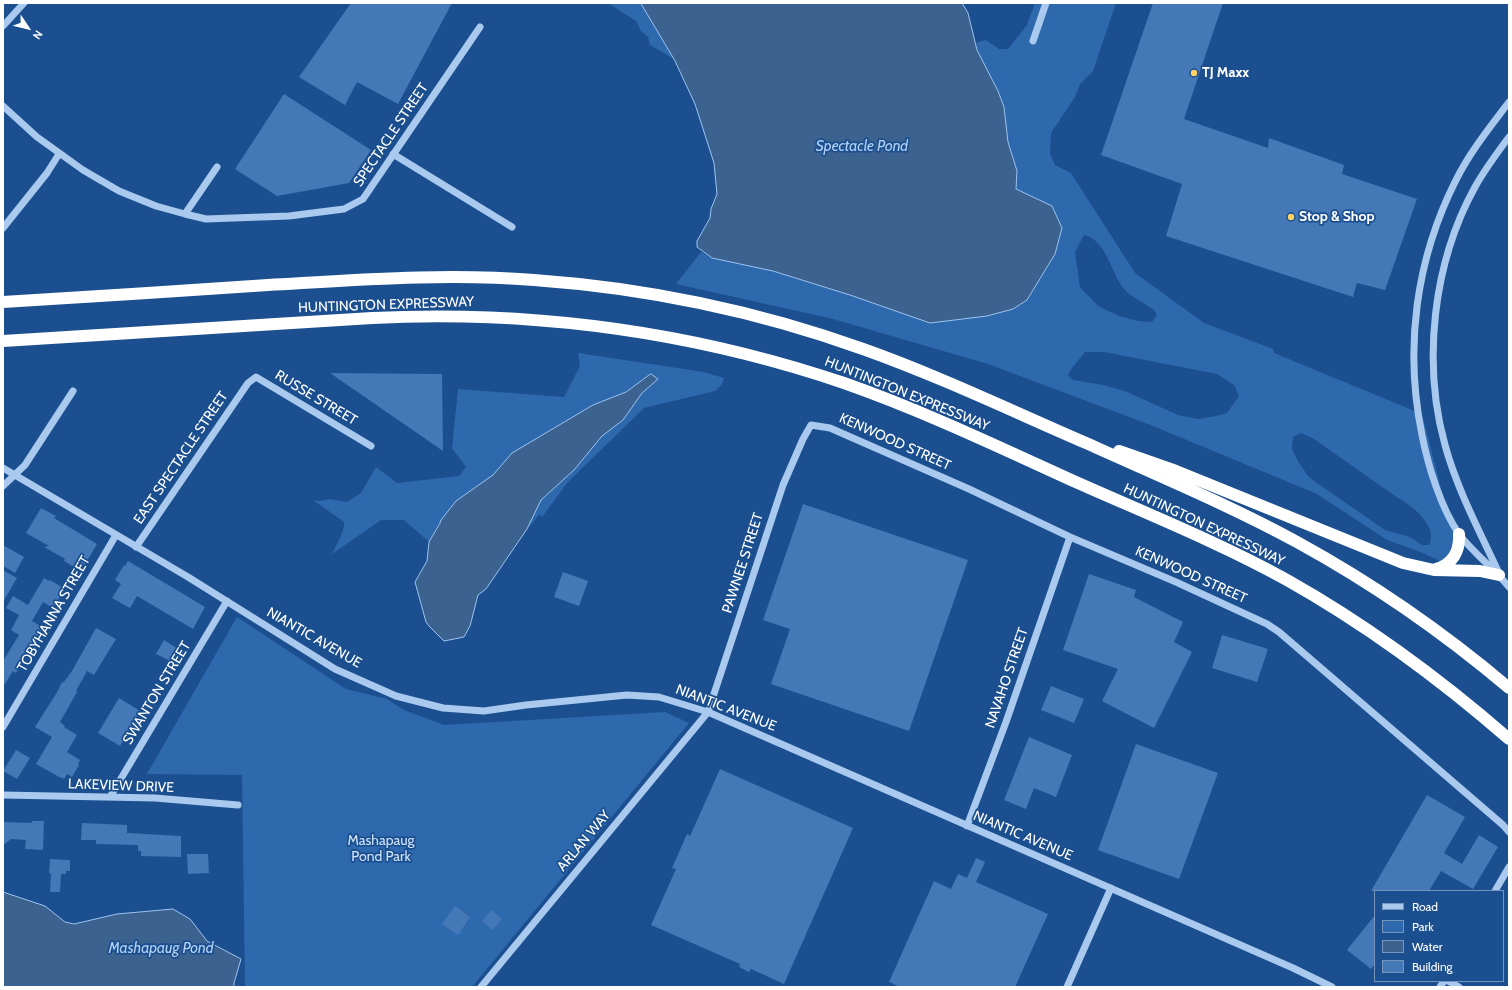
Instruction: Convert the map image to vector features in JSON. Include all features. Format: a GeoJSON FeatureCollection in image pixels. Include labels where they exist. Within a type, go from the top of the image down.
{"type":"FeatureCollection","features":[{"type":"Feature","properties":{"kind":"highway","name":"HUNTINGTON EXPRESSWAY"},"geometry":{"type":"LineString","coordinates":[[3,302],[387,278],[485,278],[581,284],[676,298],[744,314],[816,333],[908,366],[1216,502],[1310,549],[1376,590],[1417,617],[1509,688]]}},
{"type":"Feature","properties":{"kind":"highway","name":"HUNTINGTON EXPRESSWAY"},"geometry":{"type":"LineString","coordinates":[[3,341],[379,318],[469,316],[557,321],[612,327],[676,338],[754,356],[845,384],[891,401],[1242,556],[1285,579],[1367,629],[1445,686],[1509,739]]}},
{"type":"Feature","properties":{"kind":"highway"},"geometry":{"type":"LineString","coordinates":[[1064,434],[1176,471],[1414,566],[1434,570],[1480,571],[1499,575]]}},
{"type":"Feature","properties":{"kind":"highway"},"geometry":{"type":"LineString","coordinates":[[1434,570],[1447,564],[1456,555],[1460,544],[1459,534]]}},
{"type":"Feature","properties":{"kind":"street"},"geometry":{"type":"LineString","coordinates":[[3,26],[24,3]]}},
{"type":"Feature","properties":{"kind":"street"},"geometry":{"type":"LineString","coordinates":[[1033,41],[1046,3]]}},
{"type":"Feature","properties":{"kind":"street","name":"SPECTACLE STREET"},"geometry":{"type":"LineString","coordinates":[[3,106],[37,137],[83,170],[119,191],[156,206],[206,218],[296,215],[344,209],[363,199],[480,27]]}},
{"type":"Feature","properties":{"kind":"street"},"geometry":{"type":"LineString","coordinates":[[1509,102],[1467,160],[1442,208],[1424,270],[1415,324],[1413,363],[1419,422],[1424,445],[1438,490],[1459,534],[1509,587]]}},
{"type":"Feature","properties":{"kind":"street"},"geometry":{"type":"LineString","coordinates":[[1499,575],[1464,498],[1446,447],[1440,423],[1434,351],[1439,295],[1456,230],[1475,187],[1509,137]]}},
{"type":"Feature","properties":{"kind":"street"},"geometry":{"type":"LineString","coordinates":[[3,228],[59,154]]}},
{"type":"Feature","properties":{"kind":"street"},"geometry":{"type":"LineString","coordinates":[[393,154],[512,227]]}},
{"type":"Feature","properties":{"kind":"street"},"geometry":{"type":"LineString","coordinates":[[185,214],[217,167]]}},
{"type":"Feature","properties":{"kind":"street","name":"RUSSE STREET"},"geometry":{"type":"LineString","coordinates":[[248,384],[256,377],[371,446]]}},
{"type":"Feature","properties":{"kind":"street","name":"EAST SPECTACLE STREET"},"geometry":{"type":"LineString","coordinates":[[136,547],[248,384]]}},
{"type":"Feature","properties":{"kind":"street"},"geometry":{"type":"LineString","coordinates":[[3,486],[25,465],[73,391]]}},
{"type":"Feature","properties":{"kind":"street","name":"KENWOOD STREET"},"geometry":{"type":"LineString","coordinates":[[811,425],[830,428],[969,489],[1070,537],[1176,582],[1267,624],[1279,632],[1402,737],[1498,820],[1509,832]]}},
{"type":"Feature","properties":{"kind":"street","name":"PAWNEE STREET"},"geometry":{"type":"LineString","coordinates":[[708,712],[783,485],[803,439],[811,425]]}},
{"type":"Feature","properties":{"kind":"street","name":"NIANTIC AVENUE"},"geometry":{"type":"LineString","coordinates":[[3,468],[188,577],[335,669],[396,696],[444,708],[484,711],[526,705],[627,695],[659,697],[708,712],[1293,968],[1332,987]]}},
{"type":"Feature","properties":{"kind":"street","name":"TOBYHANNA STREET"},"geometry":{"type":"LineString","coordinates":[[3,727],[116,535]]}},
{"type":"Feature","properties":{"kind":"street","name":"NAVAHO STREET"},"geometry":{"type":"LineString","coordinates":[[966,826],[1006,722],[1070,537]]}},
{"type":"Feature","properties":{"kind":"street","name":"SWANTON STREET"},"geometry":{"type":"LineString","coordinates":[[110,797],[227,601]]}},
{"type":"Feature","properties":{"kind":"street","name":"ARLAN WAY"},"geometry":{"type":"LineString","coordinates":[[481,987],[708,712]]}},
{"type":"Feature","properties":{"kind":"street","name":"LAKEVIEW DRIVE"},"geometry":{"type":"LineString","coordinates":[[3,795],[155,798],[238,805]]}},
{"type":"Feature","properties":{"kind":"street"},"geometry":{"type":"LineString","coordinates":[[1496,890],[1509,869]]}},
{"type":"Feature","properties":{"kind":"street"},"geometry":{"type":"LineString","coordinates":[[1067,987],[1111,888]]}},
{"type":"Feature","properties":{"kind":"street"},"geometry":{"type":"LineString","coordinates":[[1450,982],[1459,987]]}},
{"type":"Feature","properties":{"kind":"green space"},"geometry":{"type":"Polygon","coordinates":[[[608,3],[641,3],[674,59],[650,45],[648,37],[641,31],[636,21],[608,3]]]}},
{"type":"Feature","properties":{"kind":"green space"},"geometry":{"type":"Polygon","coordinates":[[[1035,3],[1116,3],[1093,71],[1080,84],[1075,97],[1051,133],[1050,154],[1055,165],[1071,173],[1135,273],[1204,323],[1273,349],[1274,353],[1422,414],[1445,504],[1466,542],[1462,554],[1456,561],[1448,565],[1423,553],[1387,540],[1317,494],[1153,426],[988,364],[833,319],[676,284],[701,252],[712,258],[773,271],[850,295],[1027,300],[1055,254],[1062,228],[1052,206],[1016,189],[1017,171],[1008,142],[1004,107],[998,91],[977,50],[976,43],[986,40],[999,49],[1008,49],[1027,25],[1035,3]],[[1084,235],[1075,252],[1080,287],[1098,306],[1119,316],[1138,321],[1152,322],[1157,315],[1154,310],[1124,289],[1098,243],[1092,238],[1084,235]],[[1085,352],[1068,375],[1073,380],[1103,385],[1125,391],[1178,415],[1198,419],[1227,413],[1239,396],[1234,385],[1217,374],[1104,352],[1085,352]],[[1301,433],[1293,437],[1292,449],[1308,476],[1385,530],[1410,537],[1422,545],[1429,545],[1431,538],[1430,531],[1427,524],[1417,511],[1314,439],[1301,433]]]}},
{"type":"Feature","properties":{"kind":"green space"},"geometry":{"type":"Polygon","coordinates":[[[578,353],[704,372],[724,378],[722,384],[715,391],[644,408],[567,483],[542,517],[540,514],[527,529],[541,500],[574,470],[602,436],[623,420],[642,392],[658,379],[650,374],[626,392],[593,405],[512,453],[493,475],[456,501],[440,524],[439,523],[429,542],[404,520],[381,520],[332,554],[342,533],[344,522],[313,500],[320,501],[330,499],[347,502],[361,493],[376,467],[397,483],[459,476],[466,467],[452,448],[458,389],[564,397],[580,366],[578,353]]]}},
{"type":"Feature","properties":{"kind":"green space","name":"Mashapaug Pond Park"},"geometry":{"type":"Polygon","coordinates":[[[237,617],[346,689],[387,699],[404,710],[444,725],[665,712],[689,723],[472,987],[245,987],[242,775],[147,774],[237,617]]]}},
{"type":"Feature","properties":{"kind":"water","name":"Spectacle Pond"},"geometry":{"type":"Polygon","coordinates":[[[641,3],[962,3],[968,13],[977,50],[998,91],[1004,107],[1008,142],[1017,171],[1016,189],[1052,206],[1062,228],[1055,254],[1027,300],[1013,309],[987,316],[930,323],[850,295],[773,271],[712,258],[697,247],[697,241],[710,218],[711,209],[717,194],[714,163],[695,104],[675,61],[641,3]]]}},
{"type":"Feature","properties":{"kind":"water"},"geometry":{"type":"Polygon","coordinates":[[[651,374],[658,379],[642,393],[623,420],[602,436],[574,470],[541,500],[527,529],[486,589],[478,595],[470,626],[464,637],[444,641],[426,622],[415,582],[427,561],[429,542],[441,520],[456,501],[493,475],[512,453],[593,405],[626,392],[651,374]]]}},
{"type":"Feature","properties":{"kind":"water","name":"Mashapaug Pond"},"geometry":{"type":"Polygon","coordinates":[[[3,892],[45,906],[65,922],[74,924],[117,914],[173,909],[190,919],[207,941],[241,959],[234,987],[3,987],[3,892]]]}},
{"type":"Feature","properties":{"kind":"building"},"geometry":{"type":"Polygon","coordinates":[[[351,3],[452,3],[398,104],[357,82],[345,105],[299,77],[351,3]]]}},
{"type":"Feature","properties":{"kind":"building","name":"Stop & Shop"},"geometry":{"type":"Polygon","coordinates":[[[1153,3],[1223,3],[1184,119],[1268,148],[1269,138],[1344,165],[1342,174],[1417,199],[1385,290],[1357,283],[1353,297],[1166,236],[1182,184],[1101,155],[1153,3]]]}},
{"type":"Feature","properties":{"kind":"building"},"geometry":{"type":"Polygon","coordinates":[[[284,94],[371,150],[349,183],[277,196],[235,169],[284,94]]]}},
{"type":"Feature","properties":{"kind":"building"},"geometry":{"type":"Polygon","coordinates":[[[330,373],[442,374],[443,451],[330,373]]]}},
{"type":"Feature","properties":{"kind":"building"},"geometry":{"type":"Polygon","coordinates":[[[803,504],[968,560],[909,731],[771,684],[790,629],[763,620],[803,504]]]}},
{"type":"Feature","properties":{"kind":"building"},"geometry":{"type":"Polygon","coordinates":[[[41,508],[56,516],[54,518],[97,544],[81,571],[64,561],[65,559],[44,547],[49,546],[26,533],[41,508]]]}},
{"type":"Feature","properties":{"kind":"building"},"geometry":{"type":"Polygon","coordinates":[[[3,545],[24,557],[15,573],[3,566],[3,545]]]}},
{"type":"Feature","properties":{"kind":"building"},"geometry":{"type":"Polygon","coordinates":[[[128,561],[205,607],[193,629],[137,596],[130,608],[112,598],[121,584],[115,580],[128,561]]]}},
{"type":"Feature","properties":{"kind":"building"},"geometry":{"type":"Polygon","coordinates":[[[3,570],[17,578],[3,602],[3,570]]]}},
{"type":"Feature","properties":{"kind":"building"},"geometry":{"type":"Polygon","coordinates":[[[563,572],[588,581],[579,606],[554,597],[563,572]]]}},
{"type":"Feature","properties":{"kind":"building"},"geometry":{"type":"Polygon","coordinates":[[[1089,574],[1136,590],[1134,597],[1183,622],[1174,642],[1192,652],[1154,728],[1102,701],[1118,669],[1063,650],[1089,574]]]}},
{"type":"Feature","properties":{"kind":"building"},"geometry":{"type":"Polygon","coordinates":[[[44,578],[65,589],[53,608],[43,602],[32,621],[44,628],[16,673],[13,671],[3,687],[3,661],[19,635],[11,630],[19,615],[6,608],[13,596],[28,605],[44,578]]]}},
{"type":"Feature","properties":{"kind":"building"},"geometry":{"type":"Polygon","coordinates":[[[96,628],[116,639],[94,675],[87,671],[60,722],[65,726],[64,727],[77,735],[67,752],[80,760],[79,765],[72,777],[67,774],[64,779],[36,764],[52,737],[35,727],[62,682],[63,683],[72,671],[96,628]]]}},
{"type":"Feature","properties":{"kind":"building"},"geometry":{"type":"Polygon","coordinates":[[[1222,635],[1268,649],[1257,682],[1212,668],[1222,635]]]}},
{"type":"Feature","properties":{"kind":"building"},"geometry":{"type":"Polygon","coordinates":[[[164,640],[183,652],[177,664],[156,654],[164,640]]]}},
{"type":"Feature","properties":{"kind":"building"},"geometry":{"type":"Polygon","coordinates":[[[1051,686],[1084,699],[1074,723],[1041,710],[1051,686]]]}},
{"type":"Feature","properties":{"kind":"building"},"geometry":{"type":"Polygon","coordinates":[[[119,698],[140,711],[120,746],[98,733],[119,698]]]}},
{"type":"Feature","properties":{"kind":"building"},"geometry":{"type":"Polygon","coordinates":[[[1029,737],[1072,755],[1056,797],[1034,788],[1026,809],[1004,800],[1029,737]]]}},
{"type":"Feature","properties":{"kind":"building"},"geometry":{"type":"Polygon","coordinates":[[[1136,744],[1218,773],[1179,879],[1098,850],[1136,744]]]}},
{"type":"Feature","properties":{"kind":"building"},"geometry":{"type":"Polygon","coordinates":[[[16,750],[30,758],[17,779],[3,771],[16,750]]]}},
{"type":"Feature","properties":{"kind":"building"},"geometry":{"type":"Polygon","coordinates":[[[720,769],[853,828],[784,984],[751,969],[749,972],[739,967],[740,964],[651,925],[676,869],[672,868],[687,834],[690,836],[720,769]]]}},
{"type":"Feature","properties":{"kind":"building"},"geometry":{"type":"Polygon","coordinates":[[[1427,795],[1465,817],[1444,853],[1462,864],[1479,835],[1498,847],[1473,889],[1441,871],[1430,890],[1371,891],[1427,795]]]}},
{"type":"Feature","properties":{"kind":"building"},"geometry":{"type":"Polygon","coordinates":[[[32,821],[44,821],[43,850],[25,849],[26,840],[11,839],[3,845],[3,822],[32,823],[32,821]]]}},
{"type":"Feature","properties":{"kind":"building"},"geometry":{"type":"Polygon","coordinates":[[[82,823],[127,825],[127,833],[181,836],[181,857],[141,856],[141,851],[138,851],[138,845],[96,844],[96,840],[81,840],[82,823]]]}},
{"type":"Feature","properties":{"kind":"building"},"geometry":{"type":"Polygon","coordinates":[[[187,854],[208,854],[209,873],[188,874],[187,854]]]}},
{"type":"Feature","properties":{"kind":"building"},"geometry":{"type":"Polygon","coordinates":[[[976,858],[985,862],[976,882],[1048,914],[1015,987],[900,987],[889,982],[934,881],[951,889],[958,874],[967,878],[976,858]]]}},
{"type":"Feature","properties":{"kind":"building"},"geometry":{"type":"Polygon","coordinates":[[[50,859],[70,860],[70,871],[66,871],[66,874],[61,874],[60,892],[50,892],[50,859]]]}},
{"type":"Feature","properties":{"kind":"building"},"geometry":{"type":"Polygon","coordinates":[[[455,906],[470,917],[458,935],[442,924],[455,906]]]}},
{"type":"Feature","properties":{"kind":"building"},"geometry":{"type":"Polygon","coordinates":[[[491,910],[502,919],[493,930],[482,921],[491,910]]]}},
{"type":"Feature","properties":{"kind":"building"},"geometry":{"type":"Polygon","coordinates":[[[1374,916],[1374,965],[1371,969],[1347,950],[1374,916]]]}},
{"type":"Feature","properties":{"kind":"place","name":"TJ Maxx"},"geometry":{"type":"Point","coordinates":[1194,73]}},
{"type":"Feature","properties":{"kind":"place","name":"Stop & Shop"},"geometry":{"type":"Point","coordinates":[1291,217]}}]}
